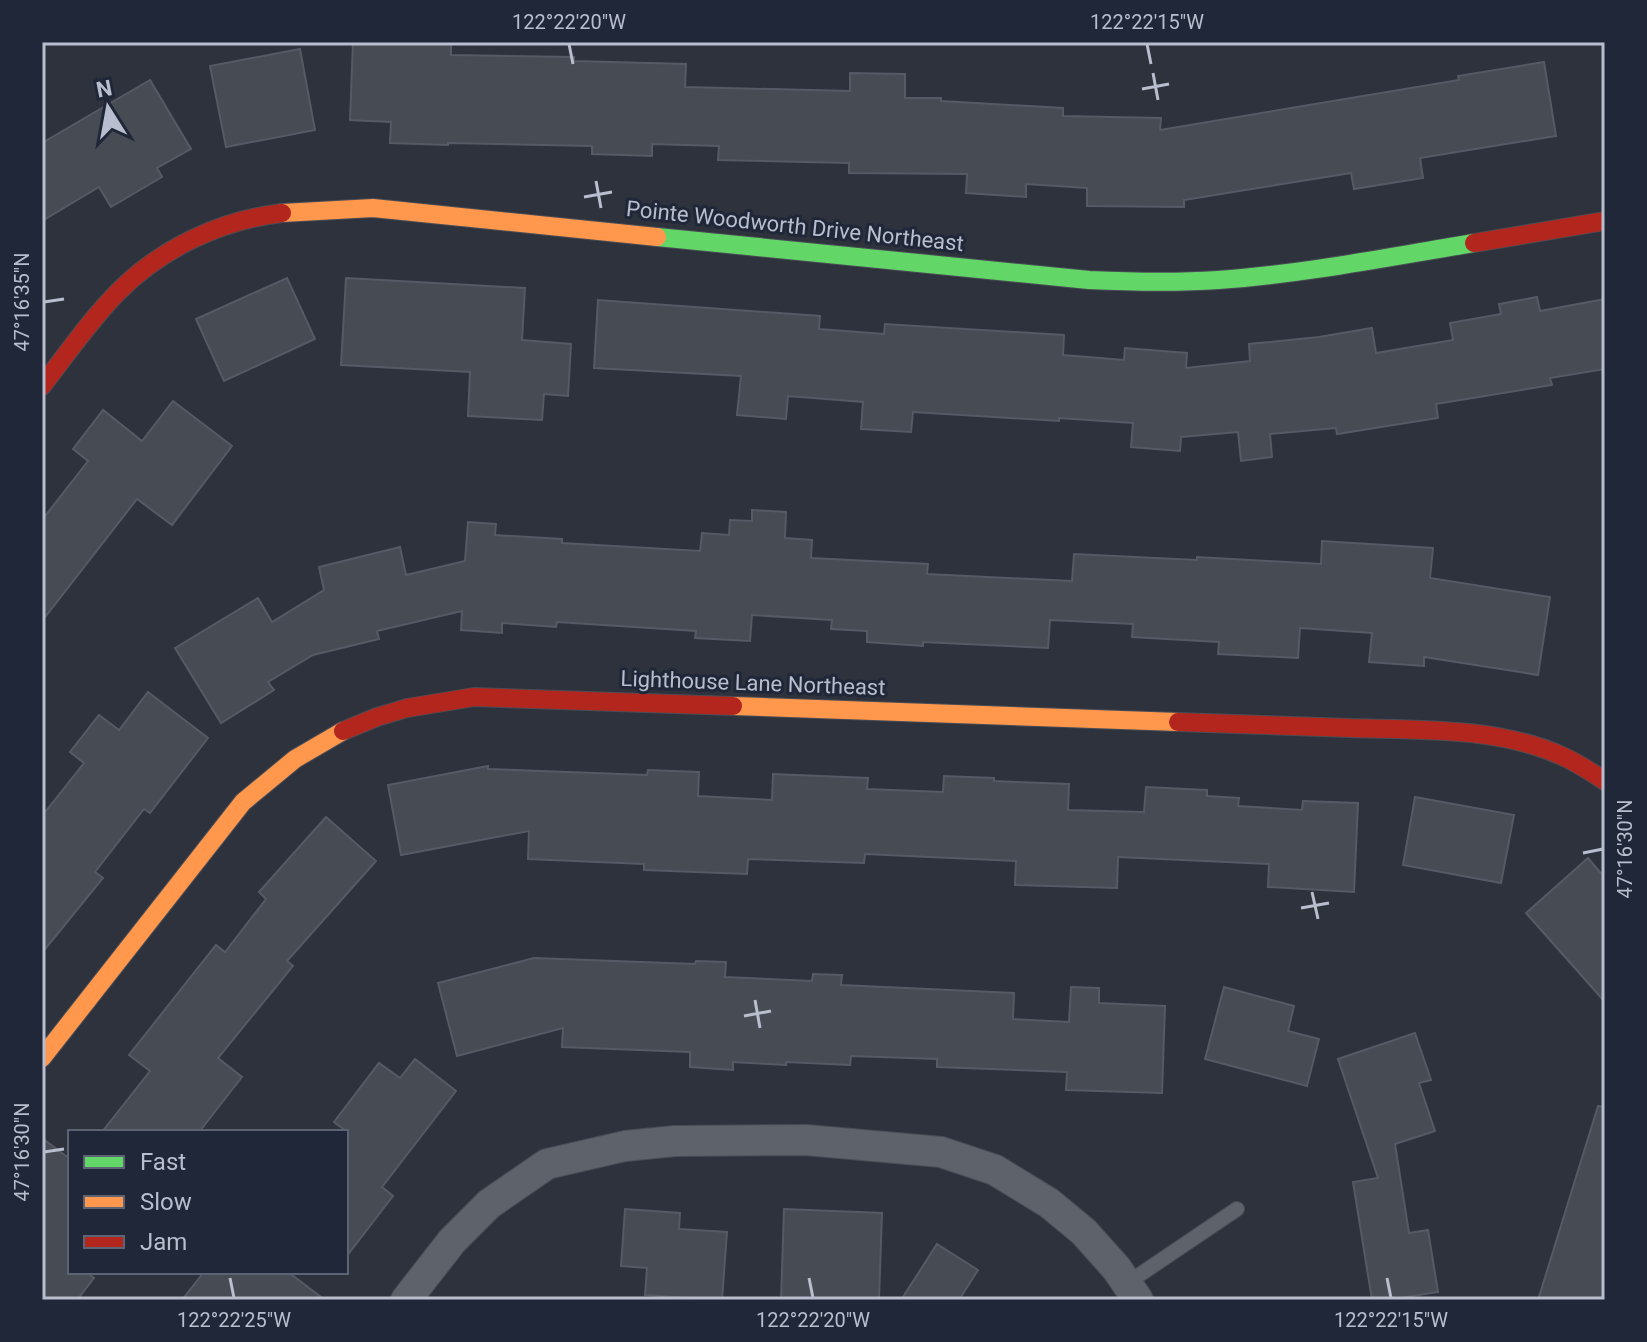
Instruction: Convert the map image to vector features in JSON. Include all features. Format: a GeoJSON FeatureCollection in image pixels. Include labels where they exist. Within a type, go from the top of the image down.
{"type":"FeatureCollection","features":[{"type":"Feature","properties":{"kind":"street","name":"Pointe Woodworth Drive Northeast"},"geometry":{"type":"LineString","coordinates":[[42,386],[120,290],[157,261],[199,236],[244,220],[281,213],[373,208],[1089,280],[1153,283],[1220,280],[1308,270],[1605,221]]}},
{"type":"Feature","properties":{"kind":"street","name":"Lighthouse Lane Northeast"},"geometry":{"type":"LineString","coordinates":[[42,1058],[243,802],[269,777],[292,759],[356,723],[436,701],[474,697],[1416,730],[1485,735],[1524,742],[1561,757],[1605,781]]}},
{"type":"Feature","properties":{"kind":"street"},"geometry":{"type":"LineString","coordinates":[[406,1300],[452,1241],[489,1204],[547,1164],[625,1146],[675,1141],[806,1140],[941,1152],[995,1170],[1049,1203],[1084,1232],[1117,1269],[1132,1292]]}},
{"type":"Feature","properties":{"kind":"lane"},"geometry":{"type":"LineString","coordinates":[[1132,1292],[1237,1209]]}},
{"type":"Feature","properties":{"kind":"building"},"geometry":{"type":"Polygon","coordinates":[[[353,42],[451,42],[451,55],[574,57],[574,61],[686,64],[685,87],[850,91],[850,73],[905,74],[905,98],[1063,108],[1063,116],[1161,118],[1160,130],[1459,80],[1458,76],[1544,62],[1556,136],[1420,158],[1423,178],[1354,189],[1351,173],[1184,200],[1184,207],[1087,206],[1087,188],[1026,184],[1026,197],[966,193],[967,174],[849,173],[849,163],[718,160],[719,146],[652,144],[652,156],[592,154],[592,146],[390,143],[391,122],[350,120],[353,42]]]}},
{"type":"Feature","properties":{"kind":"building"},"geometry":{"type":"Polygon","coordinates":[[[300,49],[315,130],[226,147],[210,66],[300,49]]]}},
{"type":"Feature","properties":{"kind":"building"},"geometry":{"type":"Polygon","coordinates":[[[150,80],[191,149],[157,168],[162,177],[111,207],[99,187],[42,221],[42,143],[150,80]]]}},
{"type":"Feature","properties":{"kind":"building"},"geometry":{"type":"Polygon","coordinates":[[[287,278],[315,339],[224,381],[196,319],[287,278]]]}},
{"type":"Feature","properties":{"kind":"building"},"geometry":{"type":"Polygon","coordinates":[[[346,278],[525,288],[522,340],[571,344],[568,396],[544,394],[542,420],[468,416],[470,372],[341,365],[346,278]]]}},
{"type":"Feature","properties":{"kind":"building"},"geometry":{"type":"Polygon","coordinates":[[[1537,297],[1540,311],[1605,299],[1605,369],[1550,378],[1552,385],[1436,404],[1438,418],[1337,434],[1336,428],[1270,434],[1272,457],[1241,461],[1238,432],[1181,437],[1180,451],[1131,447],[1133,423],[913,412],[911,432],[861,429],[863,402],[788,396],[786,419],[737,415],[741,376],[594,368],[598,300],[820,316],[819,329],[884,334],[885,324],[1064,335],[1063,355],[1124,360],[1125,348],[1187,353],[1186,368],[1250,361],[1249,344],[1372,328],[1376,353],[1453,340],[1450,323],[1501,314],[1499,304],[1537,297]]]}},
{"type":"Feature","properties":{"kind":"building"},"geometry":{"type":"Polygon","coordinates":[[[173,401],[232,446],[172,525],[137,499],[42,621],[42,520],[88,461],[73,449],[103,410],[142,441],[173,401]]]}},
{"type":"Feature","properties":{"kind":"building"},"geometry":{"type":"Polygon","coordinates":[[[752,510],[786,512],[785,538],[812,540],[811,558],[928,564],[927,574],[1072,581],[1074,554],[1321,564],[1322,541],[1433,548],[1430,578],[1550,597],[1538,675],[1424,657],[1424,666],[1369,662],[1372,633],[1300,628],[1298,658],[1218,654],[1219,642],[1132,637],[1133,624],[1050,620],[1048,648],[923,642],[923,646],[867,642],[867,631],[831,629],[832,620],[752,615],[750,641],[695,638],[696,631],[557,622],[556,627],[502,623],[502,633],[461,630],[462,611],[377,631],[379,639],[313,655],[268,682],[274,690],[221,723],[175,648],[258,598],[272,622],[324,590],[319,567],[400,547],[406,575],[465,561],[468,522],[496,524],[495,535],[562,539],[562,543],[700,551],[702,533],[729,535],[730,520],[752,521],[752,510]]]}},
{"type":"Feature","properties":{"kind":"building"},"geometry":{"type":"Polygon","coordinates":[[[148,692],[208,738],[150,813],[144,809],[95,872],[103,878],[42,953],[42,816],[84,763],[70,752],[99,715],[119,730],[148,692]]]}},
{"type":"Feature","properties":{"kind":"building"},"geometry":{"type":"Polygon","coordinates":[[[488,766],[488,769],[647,775],[648,770],[699,772],[698,796],[772,800],[773,774],[868,778],[867,789],[943,792],[944,776],[1069,784],[1068,810],[1144,812],[1146,787],[1207,790],[1207,796],[1239,798],[1238,806],[1302,810],[1303,801],[1358,803],[1354,892],[1268,887],[1269,864],[1118,857],[1117,888],[1015,885],[1016,861],[865,854],[864,863],[748,859],[747,874],[644,870],[644,864],[528,859],[529,831],[401,855],[388,785],[488,766]]]}},
{"type":"Feature","properties":{"kind":"building"},"geometry":{"type":"Polygon","coordinates":[[[1415,797],[1514,815],[1501,883],[1403,865],[1415,797]]]}},
{"type":"Feature","properties":{"kind":"building"},"geometry":{"type":"Polygon","coordinates":[[[326,817],[376,861],[287,961],[293,966],[218,1058],[242,1077],[201,1130],[104,1130],[150,1071],[129,1055],[216,945],[225,952],[266,899],[259,892],[326,817]]]}},
{"type":"Feature","properties":{"kind":"building"},"geometry":{"type":"Polygon","coordinates":[[[1588,858],[1605,878],[1605,1002],[1526,913],[1588,858]]]}},
{"type":"Feature","properties":{"kind":"building"},"geometry":{"type":"Polygon","coordinates":[[[534,958],[695,964],[696,961],[726,962],[725,977],[812,981],[813,974],[842,975],[841,985],[1014,993],[1013,1019],[1069,1022],[1071,987],[1099,988],[1099,1003],[1165,1006],[1162,1093],[1066,1090],[1067,1072],[937,1067],[937,1059],[851,1056],[850,1065],[733,1062],[733,1070],[690,1067],[690,1052],[562,1047],[563,1028],[457,1056],[438,983],[534,958]]]}},
{"type":"Feature","properties":{"kind":"building"},"geometry":{"type":"Polygon","coordinates":[[[1224,987],[1294,1006],[1288,1031],[1319,1039],[1307,1086],[1205,1059],[1224,987]]]}},
{"type":"Feature","properties":{"kind":"building"},"geometry":{"type":"Polygon","coordinates":[[[1415,1033],[1431,1080],[1419,1083],[1435,1131],[1395,1144],[1409,1233],[1428,1230],[1438,1292],[1372,1300],[1353,1182],[1378,1178],[1338,1059],[1415,1033]]]}},
{"type":"Feature","properties":{"kind":"building"},"geometry":{"type":"Polygon","coordinates":[[[415,1059],[456,1091],[382,1187],[393,1196],[348,1254],[348,1130],[334,1122],[379,1063],[400,1078],[415,1059]]]}},
{"type":"Feature","properties":{"kind":"building"},"geometry":{"type":"Polygon","coordinates":[[[1598,1106],[1605,1107],[1605,1300],[1538,1300],[1598,1106]]]}},
{"type":"Feature","properties":{"kind":"building"},"geometry":{"type":"Polygon","coordinates":[[[42,1138],[68,1158],[68,1274],[89,1274],[94,1278],[77,1300],[42,1300],[42,1138]]]}},
{"type":"Feature","properties":{"kind":"building"},"geometry":{"type":"Polygon","coordinates":[[[625,1209],[680,1213],[679,1229],[727,1232],[722,1300],[645,1295],[647,1268],[621,1266],[625,1209]]]}},
{"type":"Feature","properties":{"kind":"building"},"geometry":{"type":"Polygon","coordinates":[[[784,1209],[882,1213],[879,1300],[781,1300],[784,1209]]]}},
{"type":"Feature","properties":{"kind":"building"},"geometry":{"type":"Polygon","coordinates":[[[937,1244],[978,1270],[959,1300],[901,1300],[937,1244]]]}},
{"type":"Feature","properties":{"kind":"building"},"geometry":{"type":"Polygon","coordinates":[[[202,1274],[291,1274],[325,1300],[182,1300],[202,1274]]]}},
{"type":"Feature","properties":{"kind":"traffic: fast"},"geometry":{"type":"LineString","coordinates":[[657,237],[1089,280],[1154,282],[1282,274],[1474,243]]}},
{"type":"Feature","properties":{"kind":"traffic: slow"},"geometry":{"type":"LineString","coordinates":[[282,213],[373,208],[657,237]]}},
{"type":"Feature","properties":{"kind":"traffic: slow"},"geometry":{"type":"LineString","coordinates":[[733,706],[1178,722]]}},
{"type":"Feature","properties":{"kind":"traffic: slow"},"geometry":{"type":"LineString","coordinates":[[42,1058],[243,802],[295,759],[343,731]]}},
{"type":"Feature","properties":{"kind":"traffic: jam"},"geometry":{"type":"LineString","coordinates":[[42,386],[108,302],[154,262],[215,229],[282,213]]}},
{"type":"Feature","properties":{"kind":"traffic: jam"},"geometry":{"type":"LineString","coordinates":[[1474,243],[1605,221]]}},
{"type":"Feature","properties":{"kind":"traffic: jam"},"geometry":{"type":"LineString","coordinates":[[343,731],[407,708],[474,697],[733,706]]}},
{"type":"Feature","properties":{"kind":"traffic: jam"},"geometry":{"type":"LineString","coordinates":[[1178,722],[1431,730],[1485,735],[1562,756],[1605,781]]}}]}
